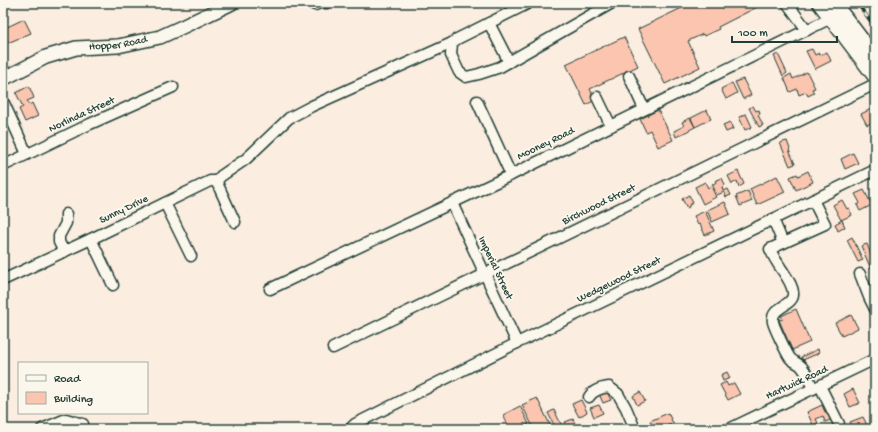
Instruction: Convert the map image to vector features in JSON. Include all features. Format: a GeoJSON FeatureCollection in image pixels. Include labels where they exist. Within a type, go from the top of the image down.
{"type":"FeatureCollection","features":[{"type":"Feature","properties":{"kind":"highway"},"geometry":{"type":"LineString","coordinates":[[833,3],[875,58]]}},
{"type":"Feature","properties":{"kind":"main road","name":"Hopper Road"},"geometry":{"type":"LineString","coordinates":[[3,79],[46,57],[76,48],[118,46],[160,37],[232,3]]}},
{"type":"Feature","properties":{"kind":"main road"},"geometry":{"type":"LineString","coordinates":[[820,3],[875,77]]}},
{"type":"Feature","properties":{"kind":"street"},"geometry":{"type":"LineString","coordinates":[[312,3],[315,5],[327,3]]}},
{"type":"Feature","properties":{"kind":"street"},"geometry":{"type":"LineString","coordinates":[[235,222],[216,182],[221,176],[246,159],[289,118],[312,106],[452,43],[457,39],[529,3]]}},
{"type":"Feature","properties":{"kind":"street"},"geometry":{"type":"LineString","coordinates":[[452,43],[450,55],[459,72],[466,77],[479,74],[500,67],[612,3]]}},
{"type":"Feature","properties":{"kind":"street"},"geometry":{"type":"LineString","coordinates":[[787,3],[807,30]]}},
{"type":"Feature","properties":{"kind":"street","name":"Mooney Road"},"geometry":{"type":"LineString","coordinates":[[270,289],[511,175],[831,18]]}},
{"type":"Feature","properties":{"kind":"street"},"geometry":{"type":"LineString","coordinates":[[489,23],[508,62]]}},
{"type":"Feature","properties":{"kind":"street"},"geometry":{"type":"LineString","coordinates":[[629,76],[644,110]]}},
{"type":"Feature","properties":{"kind":"street","name":"Birchwood Street"},"geometry":{"type":"LineString","coordinates":[[333,348],[875,84]]}},
{"type":"Feature","properties":{"kind":"street","name":"Norlinda Street"},"geometry":{"type":"LineString","coordinates":[[3,166],[90,124],[173,87]]}},
{"type":"Feature","properties":{"kind":"street"},"geometry":{"type":"LineString","coordinates":[[597,98],[611,126]]}},
{"type":"Feature","properties":{"kind":"street"},"geometry":{"type":"LineString","coordinates":[[3,101],[27,154]]}},
{"type":"Feature","properties":{"kind":"street"},"geometry":{"type":"LineString","coordinates":[[477,101],[511,175]]}},
{"type":"Feature","properties":{"kind":"street","name":"Wedgewood Street"},"geometry":{"type":"LineString","coordinates":[[350,429],[355,424],[517,343],[875,170]]}},
{"type":"Feature","properties":{"kind":"street","name":"Sunny Drive"},"geometry":{"type":"LineString","coordinates":[[3,280],[210,181],[216,182]]}},
{"type":"Feature","properties":{"kind":"street"},"geometry":{"type":"LineString","coordinates":[[813,200],[825,224],[770,249],[791,284],[794,293],[789,303],[778,309],[774,314],[772,322],[790,360],[798,363],[803,368],[839,424]]}},
{"type":"Feature","properties":{"kind":"street"},"geometry":{"type":"LineString","coordinates":[[165,203],[191,256]]}},
{"type":"Feature","properties":{"kind":"street","name":"Imperial Street"},"geometry":{"type":"LineString","coordinates":[[452,203],[517,343]]}},
{"type":"Feature","properties":{"kind":"street"},"geometry":{"type":"LineString","coordinates":[[64,252],[59,242],[59,236],[66,223],[66,214]]}},
{"type":"Feature","properties":{"kind":"street"},"geometry":{"type":"LineString","coordinates":[[773,219],[783,243]]}},
{"type":"Feature","properties":{"kind":"street"},"geometry":{"type":"LineString","coordinates":[[91,239],[113,285]]}},
{"type":"Feature","properties":{"kind":"street"},"geometry":{"type":"LineString","coordinates":[[860,274],[875,309]]}},
{"type":"Feature","properties":{"kind":"street","name":"Hartwick Road"},"geometry":{"type":"LineString","coordinates":[[729,429],[875,359]]}},
{"type":"Feature","properties":{"kind":"street"},"geometry":{"type":"LineString","coordinates":[[589,397],[592,392],[601,388],[609,387],[618,394],[635,429]]}},
{"type":"Feature","properties":{"kind":"street"},"geometry":{"type":"LineString","coordinates":[[42,429],[66,419],[83,424]]}},
{"type":"Feature","properties":{"kind":"building"},"geometry":{"type":"Polygon","coordinates":[[[692,3],[763,4],[718,27],[719,29],[688,41],[700,67],[665,84],[638,29],[692,3]]]}},
{"type":"Feature","properties":{"kind":"building"},"geometry":{"type":"Polygon","coordinates":[[[24,19],[31,33],[3,45],[3,29],[24,19]]]}},
{"type":"Feature","properties":{"kind":"building"},"geometry":{"type":"Polygon","coordinates":[[[624,37],[638,66],[590,89],[595,100],[586,105],[566,64],[624,37]]]}},
{"type":"Feature","properties":{"kind":"building"},"geometry":{"type":"Polygon","coordinates":[[[812,49],[815,55],[819,53],[820,55],[827,52],[831,61],[815,69],[806,51],[812,49]]]}},
{"type":"Feature","properties":{"kind":"building"},"geometry":{"type":"Polygon","coordinates":[[[778,54],[787,73],[783,76],[774,56],[778,54]]]}},
{"type":"Feature","properties":{"kind":"building"},"geometry":{"type":"Polygon","coordinates":[[[807,72],[815,88],[812,89],[814,93],[808,96],[806,92],[799,95],[797,89],[790,92],[784,78],[791,74],[793,79],[807,72]]]}},
{"type":"Feature","properties":{"kind":"building"},"geometry":{"type":"Polygon","coordinates":[[[743,79],[751,95],[743,99],[735,82],[743,79]]]}},
{"type":"Feature","properties":{"kind":"building"},"geometry":{"type":"Polygon","coordinates":[[[732,83],[737,93],[726,99],[721,89],[732,83]]]}},
{"type":"Feature","properties":{"kind":"building"},"geometry":{"type":"Polygon","coordinates":[[[29,86],[34,98],[27,101],[29,105],[32,103],[38,116],[25,122],[19,109],[23,107],[16,93],[29,86]]]}},
{"type":"Feature","properties":{"kind":"building"},"geometry":{"type":"Polygon","coordinates":[[[753,106],[756,111],[759,110],[760,114],[758,115],[763,125],[759,127],[749,108],[753,106]]]}},
{"type":"Feature","properties":{"kind":"building"},"geometry":{"type":"Polygon","coordinates":[[[875,107],[875,121],[867,125],[861,114],[875,107]]]}},
{"type":"Feature","properties":{"kind":"building"},"geometry":{"type":"Polygon","coordinates":[[[658,110],[673,140],[658,147],[650,130],[646,132],[640,119],[658,110]]]}},
{"type":"Feature","properties":{"kind":"building"},"geometry":{"type":"Polygon","coordinates":[[[707,110],[711,119],[695,127],[691,118],[707,110]]]}},
{"type":"Feature","properties":{"kind":"building"},"geometry":{"type":"Polygon","coordinates":[[[746,114],[752,127],[745,130],[739,117],[746,114]]]}},
{"type":"Feature","properties":{"kind":"building"},"geometry":{"type":"Polygon","coordinates":[[[690,118],[695,127],[676,137],[674,131],[684,126],[682,122],[690,118]]]}},
{"type":"Feature","properties":{"kind":"building"},"geometry":{"type":"Polygon","coordinates":[[[730,122],[733,129],[726,132],[723,125],[730,122]]]}},
{"type":"Feature","properties":{"kind":"building"},"geometry":{"type":"Polygon","coordinates":[[[787,141],[795,164],[790,166],[780,143],[787,141]]]}},
{"type":"Feature","properties":{"kind":"building"},"geometry":{"type":"Polygon","coordinates":[[[853,153],[858,163],[845,169],[841,159],[853,153]]]}},
{"type":"Feature","properties":{"kind":"building"},"geometry":{"type":"Polygon","coordinates":[[[738,171],[744,184],[739,187],[737,181],[732,184],[728,176],[738,171]]]}},
{"type":"Feature","properties":{"kind":"building"},"geometry":{"type":"Polygon","coordinates":[[[808,171],[813,182],[796,190],[790,177],[797,174],[798,176],[808,171]]]}},
{"type":"Feature","properties":{"kind":"building"},"geometry":{"type":"Polygon","coordinates":[[[777,176],[785,192],[757,205],[750,189],[777,176]]]}},
{"type":"Feature","properties":{"kind":"building"},"geometry":{"type":"Polygon","coordinates":[[[722,178],[725,185],[722,187],[723,191],[728,189],[731,195],[726,197],[724,192],[717,195],[712,184],[716,183],[715,181],[722,178]]]}},
{"type":"Feature","properties":{"kind":"building"},"geometry":{"type":"Polygon","coordinates":[[[705,182],[708,188],[711,186],[716,197],[703,204],[695,187],[705,182]]]}},
{"type":"Feature","properties":{"kind":"building"},"geometry":{"type":"Polygon","coordinates":[[[864,190],[872,205],[860,211],[857,205],[860,203],[855,194],[864,190]]]}},
{"type":"Feature","properties":{"kind":"building"},"geometry":{"type":"Polygon","coordinates":[[[748,191],[752,201],[740,206],[736,196],[748,191]]]}},
{"type":"Feature","properties":{"kind":"building"},"geometry":{"type":"Polygon","coordinates":[[[689,195],[693,203],[687,208],[682,199],[689,195]]]}},
{"type":"Feature","properties":{"kind":"building"},"geometry":{"type":"Polygon","coordinates":[[[842,200],[847,209],[849,208],[852,215],[841,220],[833,205],[842,200]]]}},
{"type":"Feature","properties":{"kind":"building"},"geometry":{"type":"Polygon","coordinates":[[[725,202],[730,214],[712,222],[707,210],[725,202]]]}},
{"type":"Feature","properties":{"kind":"building"},"geometry":{"type":"Polygon","coordinates":[[[705,211],[714,231],[705,235],[694,216],[705,211]]]}},
{"type":"Feature","properties":{"kind":"building"},"geometry":{"type":"Polygon","coordinates":[[[842,220],[845,227],[838,231],[835,224],[842,220]]]}},
{"type":"Feature","properties":{"kind":"building"},"geometry":{"type":"Polygon","coordinates":[[[852,237],[863,260],[858,262],[847,240],[852,237]]]}},
{"type":"Feature","properties":{"kind":"building"},"geometry":{"type":"Polygon","coordinates":[[[867,244],[875,265],[875,268],[871,269],[861,246],[867,244]]]}},
{"type":"Feature","properties":{"kind":"building"},"geometry":{"type":"Polygon","coordinates":[[[796,309],[810,342],[792,350],[779,320],[783,319],[781,316],[796,309]]]}},
{"type":"Feature","properties":{"kind":"building"},"geometry":{"type":"Polygon","coordinates":[[[851,315],[858,328],[842,336],[835,323],[851,315]]]}},
{"type":"Feature","properties":{"kind":"building"},"geometry":{"type":"Polygon","coordinates":[[[818,349],[819,353],[803,360],[801,357],[818,349]]]}},
{"type":"Feature","properties":{"kind":"building"},"geometry":{"type":"Polygon","coordinates":[[[727,372],[730,378],[723,381],[721,375],[727,372]]]}},
{"type":"Feature","properties":{"kind":"building"},"geometry":{"type":"Polygon","coordinates":[[[726,382],[728,386],[734,383],[740,394],[728,400],[720,385],[726,382]]]}},
{"type":"Feature","properties":{"kind":"building"},"geometry":{"type":"Polygon","coordinates":[[[853,389],[860,403],[850,407],[844,394],[853,389]]]}},
{"type":"Feature","properties":{"kind":"building"},"geometry":{"type":"Polygon","coordinates":[[[606,390],[611,400],[603,403],[599,394],[606,390]]]}},
{"type":"Feature","properties":{"kind":"building"},"geometry":{"type":"Polygon","coordinates":[[[640,392],[645,401],[637,405],[633,396],[640,392]]]}},
{"type":"Feature","properties":{"kind":"building"},"geometry":{"type":"Polygon","coordinates":[[[537,398],[552,429],[534,429],[522,405],[537,398]]]}},
{"type":"Feature","properties":{"kind":"building"},"geometry":{"type":"Polygon","coordinates":[[[581,400],[587,412],[579,417],[572,404],[581,400]]]}},
{"type":"Feature","properties":{"kind":"building"},"geometry":{"type":"Polygon","coordinates":[[[599,405],[603,413],[594,417],[590,408],[599,405]]]}},
{"type":"Feature","properties":{"kind":"building"},"geometry":{"type":"Polygon","coordinates":[[[822,405],[825,412],[829,411],[833,419],[825,422],[823,416],[816,419],[818,423],[813,425],[807,412],[822,405]]]}},
{"type":"Feature","properties":{"kind":"building"},"geometry":{"type":"Polygon","coordinates":[[[520,406],[529,424],[518,429],[510,429],[503,415],[520,406]]]}},
{"type":"Feature","properties":{"kind":"building"},"geometry":{"type":"Polygon","coordinates":[[[554,410],[562,426],[556,429],[548,413],[554,410]]]}},
{"type":"Feature","properties":{"kind":"building"},"geometry":{"type":"Polygon","coordinates":[[[668,413],[673,423],[660,429],[654,429],[650,421],[668,413]]]}},
{"type":"Feature","properties":{"kind":"building"},"geometry":{"type":"Polygon","coordinates":[[[863,417],[868,427],[864,429],[853,429],[850,422],[863,417]]]}},
{"type":"Feature","properties":{"kind":"building"},"geometry":{"type":"Polygon","coordinates":[[[573,419],[577,428],[568,429],[565,422],[573,419]]]}},
{"type":"Feature","properties":{"kind":"railway"},"geometry":{"type":"LineString","coordinates":[[857,3],[875,27]]}}]}
